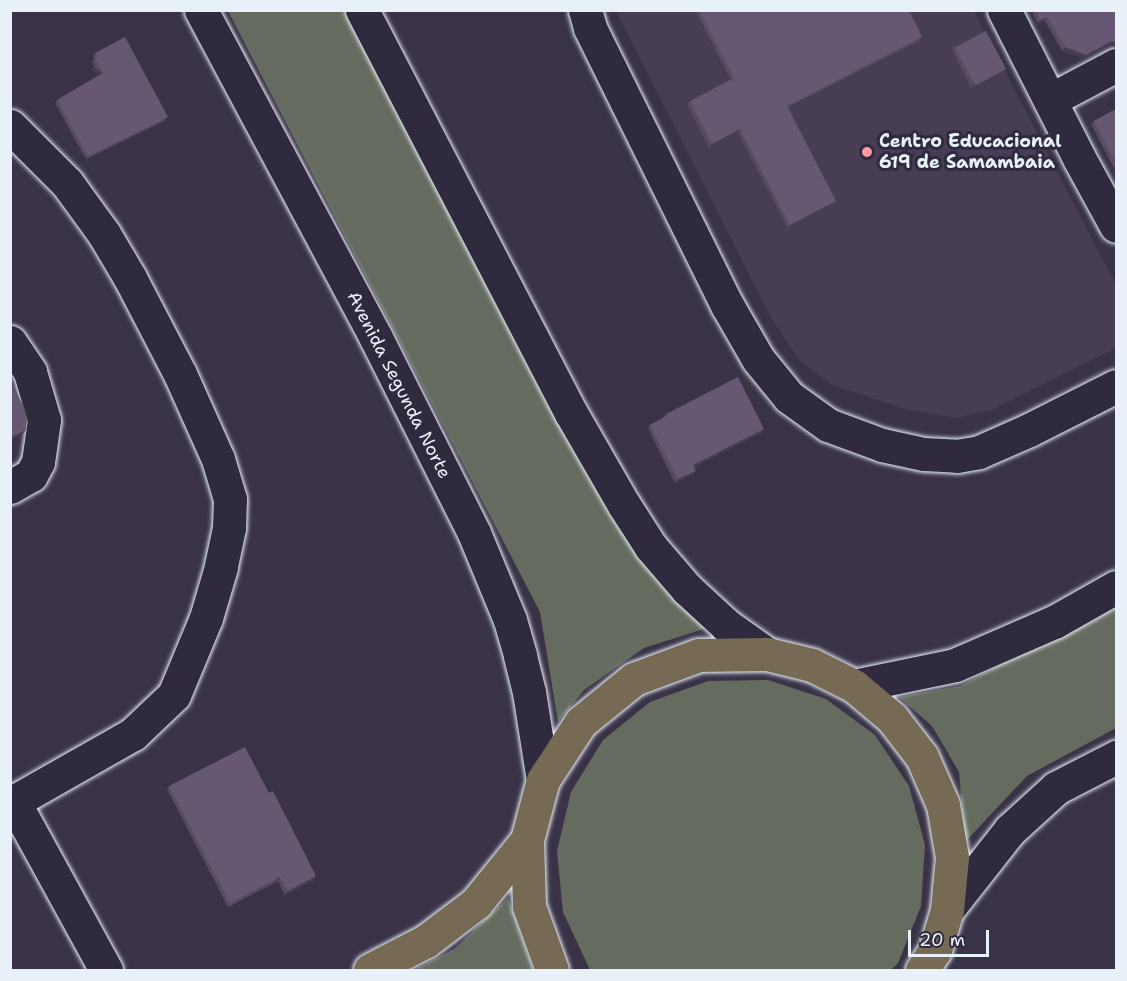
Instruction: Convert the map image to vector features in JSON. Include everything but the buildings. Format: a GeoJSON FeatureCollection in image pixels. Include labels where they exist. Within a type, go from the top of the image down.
{"type":"FeatureCollection","features":[{"type":"Feature","properties":{"kind":"main road"},"geometry":{"type":"LineString","coordinates":[[552,970],[529,906],[527,840],[543,780],[581,722],[634,679],[699,656],[766,654],[812,665],[854,686],[892,718],[922,757],[943,805],[952,857],[948,910],[931,964]]}},
{"type":"Feature","properties":{"kind":"main road"},"geometry":{"type":"LineString","coordinates":[[370,970],[426,941],[476,903],[527,840]]}},
{"type":"Feature","properties":{"kind":"street","name":"Avenida Segunda Norte"},"geometry":{"type":"LineString","coordinates":[[201,10],[375,336],[474,532],[510,620],[518,647],[529,692],[543,780]]}},
{"type":"Feature","properties":{"kind":"street"},"geometry":{"type":"LineString","coordinates":[[363,10],[571,414],[624,505],[651,548],[687,589],[726,625],[766,654]]}},
{"type":"Feature","properties":{"kind":"street"},"geometry":{"type":"LineString","coordinates":[[585,10],[595,39],[727,305],[753,350],[789,397],[828,425],[882,445],[924,454],[957,456],[979,452],[1029,430],[1116,386]]}},
{"type":"Feature","properties":{"kind":"street"},"geometry":{"type":"LineString","coordinates":[[1004,10],[1116,226]]}},
{"type":"Feature","properties":{"kind":"street"},"geometry":{"type":"LineString","coordinates":[[1050,100],[1116,66]]}},
{"type":"Feature","properties":{"kind":"street"},"geometry":{"type":"LineString","coordinates":[[10,126],[67,183],[120,260],[180,374],[218,459],[230,499],[229,528],[221,567],[206,618],[174,695],[133,734],[12,803],[106,970]]}},
{"type":"Feature","properties":{"kind":"street"},"geometry":{"type":"LineString","coordinates":[[10,342],[30,372],[44,420],[35,469],[31,475],[10,488]]}},
{"type":"Feature","properties":{"kind":"street"},"geometry":{"type":"LineString","coordinates":[[854,686],[954,665],[1054,622],[1116,587]]}},
{"type":"Feature","properties":{"kind":"street"},"geometry":{"type":"LineString","coordinates":[[948,910],[1010,830],[1056,788],[1116,757]]}},
{"type":"Feature","properties":{"kind":"shaded area","name":"Centro Educacional 619 de Samambaia"},"geometry":{"type":"Polygon","coordinates":[[[616,11],[974,11],[1116,285],[1116,348],[991,410],[956,418],[908,410],[832,385],[799,360],[770,316],[616,11]]]}},
{"type":"Feature","properties":{"kind":"green space"},"geometry":{"type":"Polygon","coordinates":[[[228,11],[352,11],[646,567],[707,628],[644,648],[584,690],[558,722],[540,612],[228,11]]]}},
{"type":"Feature","properties":{"kind":"green space"},"geometry":{"type":"Polygon","coordinates":[[[1116,604],[1116,728],[1027,776],[965,842],[959,772],[932,726],[899,697],[960,686],[1116,604]]]}},
{"type":"Feature","properties":{"kind":"green space"},"geometry":{"type":"Polygon","coordinates":[[[768,680],[826,699],[875,735],[909,786],[925,845],[921,906],[898,963],[891,970],[590,970],[563,912],[557,851],[571,792],[603,740],[650,702],[708,681],[768,680]]]}},
{"type":"Feature","properties":{"kind":"green space"},"geometry":{"type":"Polygon","coordinates":[[[508,898],[533,970],[414,970],[454,949],[508,898]]]}},
{"type":"Feature","properties":{"kind":"place","name":"Centro Educacional 619 de Samambaia"},"geometry":{"type":"Point","coordinates":[867,152]}}]}
